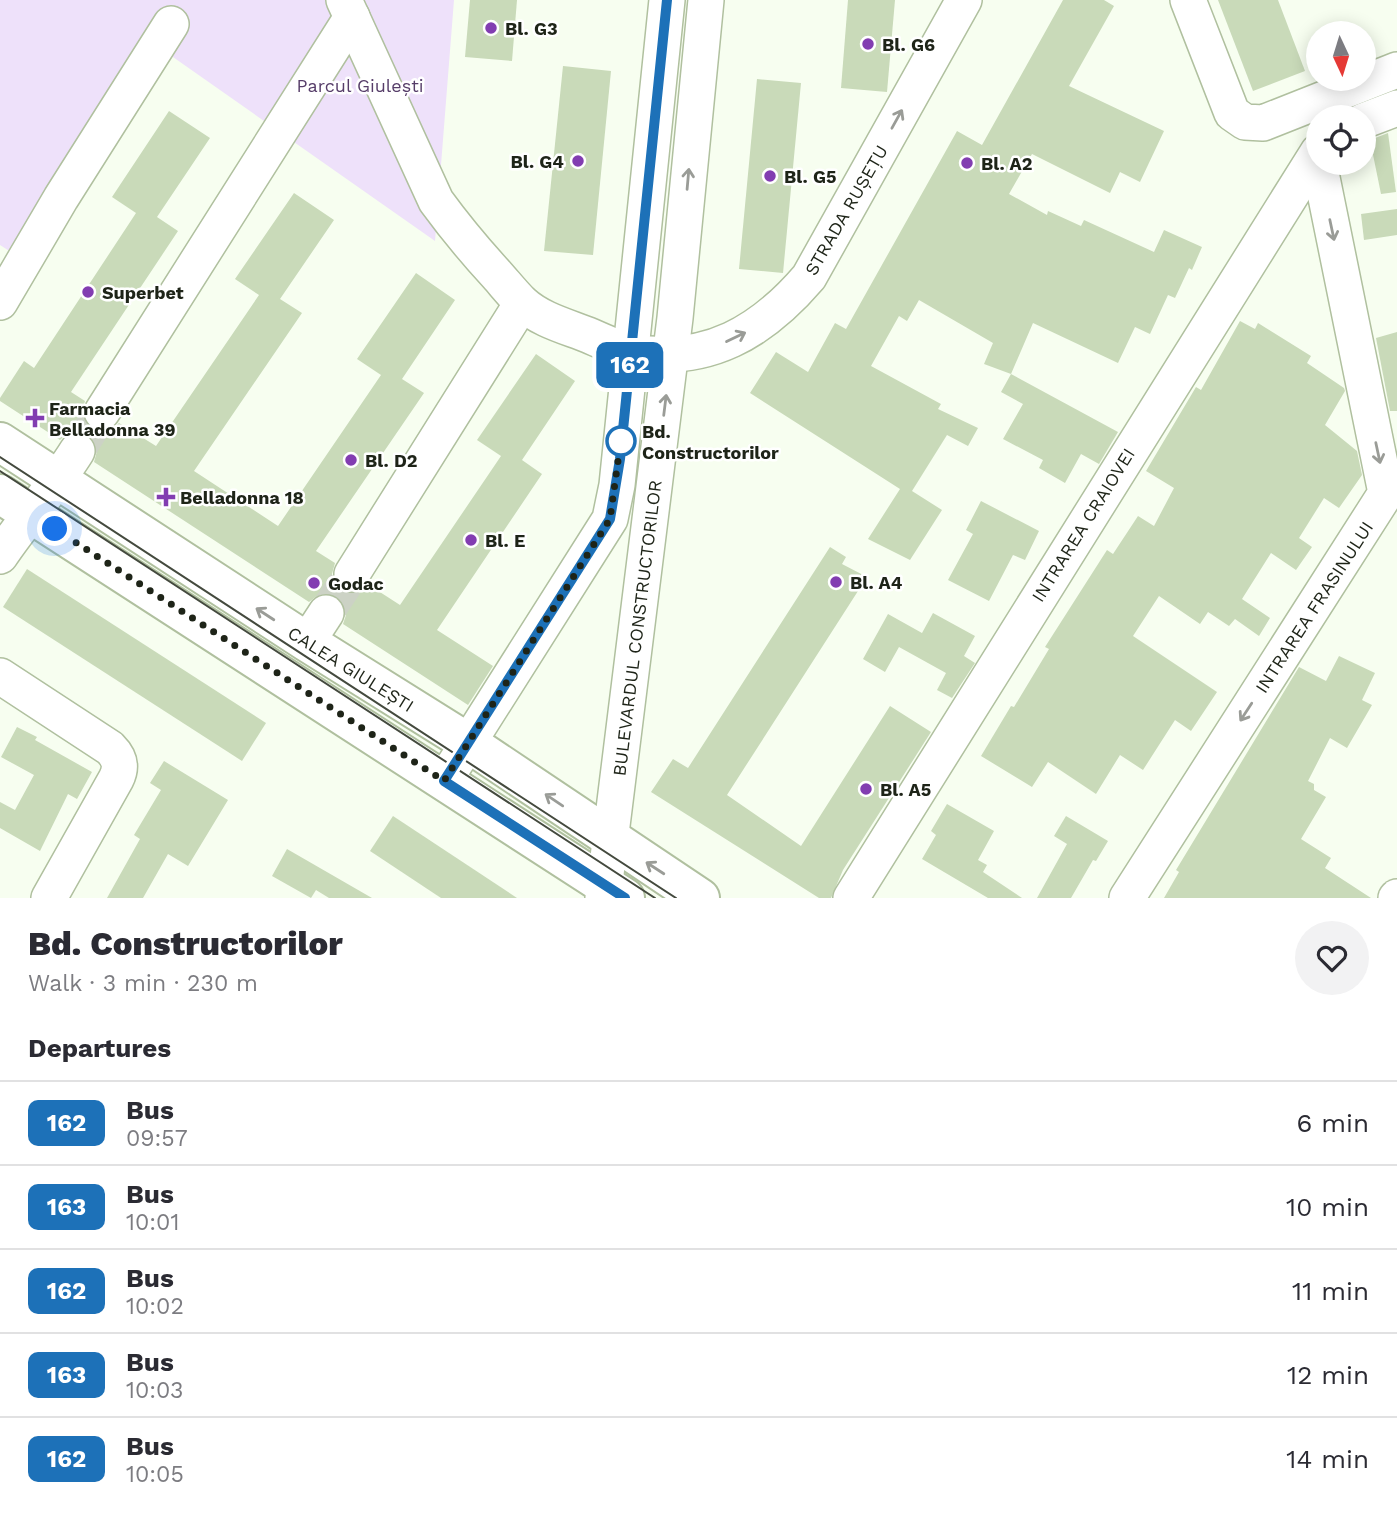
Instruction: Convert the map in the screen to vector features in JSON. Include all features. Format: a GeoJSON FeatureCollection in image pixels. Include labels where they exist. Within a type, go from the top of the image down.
{"type":"FeatureCollection","features":[{"type":"Feature","properties":{"kind":"main road","name":"CALEA GIULEȘTI"},"geometry":{"type":"LineString","coordinates":[[0,442],[68,466],[316,627],[467,742],[700,898]]}},
{"type":"Feature","properties":{"kind":"main road"},"geometry":{"type":"LineString","coordinates":[[0,494],[444,781],[608,895]]}},
{"type":"Feature","properties":{"kind":"street"},"geometry":{"type":"LineString","coordinates":[[444,781],[610,519],[617,485],[667,0]]}},
{"type":"Feature","properties":{"kind":"street","name":"BULEVARDUL CONSTRUCTORILOR"},"geometry":{"type":"LineString","coordinates":[[608,895],[611,837],[671,355],[706,0]]}},
{"type":"Feature","properties":{"kind":"street"},"geometry":{"type":"LineString","coordinates":[[937,0],[945,35]]}},
{"type":"Feature","properties":{"kind":"street","name":"STRADA RUȘEȚU"},"geometry":{"type":"LineString","coordinates":[[348,9],[436,201],[456,229],[522,303],[543,318],[631,352],[671,355],[699,351],[735,340],[764,322],[794,295],[809,277],[964,0]]}},
{"type":"Feature","properties":{"kind":"street"},"geometry":{"type":"LineString","coordinates":[[1188,0],[1232,113],[1245,122],[1263,123],[1397,70]]}},
{"type":"Feature","properties":{"kind":"street"},"geometry":{"type":"LineString","coordinates":[[102,412],[348,9]]}},
{"type":"Feature","properties":{"kind":"street"},"geometry":{"type":"LineString","coordinates":[[5,281],[172,24]]}},
{"type":"Feature","properties":{"kind":"street"},"geometry":{"type":"LineString","coordinates":[[1376,116],[1397,108]]}},
{"type":"Feature","properties":{"kind":"street","name":"INTRAREA CRAIOVEI"},"geometry":{"type":"LineString","coordinates":[[851,898],[1306,175]]}},
{"type":"Feature","properties":{"kind":"street","name":"INTRAREA FRASINULUI"},"geometry":{"type":"LineString","coordinates":[[1127,898],[1386,493],[1322,175]]}},
{"type":"Feature","properties":{"kind":"street"},"geometry":{"type":"LineString","coordinates":[[352,574],[522,303]]}},
{"type":"Feature","properties":{"kind":"street"},"geometry":{"type":"LineString","coordinates":[[0,556],[68,466]]}},
{"type":"Feature","properties":{"kind":"street"},"geometry":{"type":"LineString","coordinates":[[610,519],[649,523]]}},
{"type":"Feature","properties":{"kind":"street"},"geometry":{"type":"LineString","coordinates":[[0,677],[110,748],[120,763],[116,779],[49,898]]}},
{"type":"Feature","properties":{"kind":"green space","name":"Parcul Giulești"},"geometry":{"type":"Polygon","coordinates":[[[0,0],[454,0],[435,241],[143,36],[14,254],[0,245],[0,0]]]}},
{"type":"Feature","properties":{"kind":"building","name":"Bl. G3"},"geometry":{"type":"Polygon","coordinates":[[[470,0],[517,0],[512,61],[465,57],[470,0]]]}},
{"type":"Feature","properties":{"kind":"building","name":"Bl. G6"},"geometry":{"type":"Polygon","coordinates":[[[848,0],[895,0],[887,92],[841,88],[848,0]]]}},
{"type":"Feature","properties":{"kind":"building"},"geometry":{"type":"Polygon","coordinates":[[[1063,0],[1104,0],[1114,6],[1069,86],[1164,131],[1140,182],[1120,172],[1110,193],[1032,154],[1009,194],[1047,215],[1048,211],[1081,226],[1084,220],[1154,252],[1164,230],[1202,247],[1175,298],[1168,295],[1150,334],[1135,327],[1118,363],[1033,323],[1011,374],[984,364],[993,343],[919,300],[907,321],[899,316],[871,366],[941,404],[938,409],[978,428],[968,446],[947,435],[912,491],[942,510],[910,560],[868,539],[900,489],[750,393],[776,352],[808,372],[835,323],[846,329],[957,131],[982,145],[1063,0]]]}},
{"type":"Feature","properties":{"kind":"building"},"geometry":{"type":"Polygon","coordinates":[[[1218,0],[1278,0],[1305,71],[1253,91],[1218,0]]]}},
{"type":"Feature","properties":{"kind":"building","name":"Bl. G4"},"geometry":{"type":"Polygon","coordinates":[[[563,66],[611,71],[593,255],[544,251],[563,66]]]}},
{"type":"Feature","properties":{"kind":"building","name":"Bl. G5"},"geometry":{"type":"Polygon","coordinates":[[[757,79],[801,83],[783,273],[739,269],[757,79]]]}},
{"type":"Feature","properties":{"kind":"building"},"geometry":{"type":"Polygon","coordinates":[[[169,111],[210,138],[157,217],[178,231],[71,392],[85,401],[82,412],[91,429],[102,432],[119,423],[156,446],[259,295],[235,279],[294,193],[334,220],[280,299],[302,313],[194,471],[278,526],[381,375],[357,359],[416,273],[455,300],[402,379],[424,393],[316,551],[335,563],[332,574],[334,583],[341,591],[352,594],[369,585],[400,605],[501,456],[477,440],[536,354],[575,381],[522,460],[542,474],[437,630],[493,666],[468,705],[343,624],[346,615],[344,605],[336,596],[326,593],[309,602],[94,462],[97,451],[89,435],[77,431],[67,433],[60,440],[0,401],[24,361],[34,368],[136,213],[112,197],[169,111]]]}},
{"type":"Feature","properties":{"kind":"building"},"geometry":{"type":"Polygon","coordinates":[[[1388,133],[1396,192],[1381,194],[1376,169],[1376,138],[1388,133]]]}},
{"type":"Feature","properties":{"kind":"building"},"geometry":{"type":"Polygon","coordinates":[[[1397,209],[1397,235],[1364,240],[1361,214],[1397,209]]]}},
{"type":"Feature","properties":{"kind":"building"},"geometry":{"type":"Polygon","coordinates":[[[1240,321],[1255,329],[1258,323],[1311,356],[1307,363],[1344,388],[1345,391],[1325,425],[1357,451],[1362,475],[1339,508],[1324,498],[1299,538],[1312,547],[1296,570],[1271,553],[1242,599],[1270,618],[1259,636],[1235,619],[1229,626],[1208,612],[1200,624],[1159,596],[1133,636],[1217,692],[1191,731],[1175,720],[1143,770],[1120,755],[1096,794],[1048,762],[1032,787],[981,756],[1011,706],[1014,707],[1049,649],[1045,647],[1107,550],[1113,554],[1138,516],[1154,526],[1174,488],[1146,471],[1196,387],[1201,390],[1240,321]]]}},
{"type":"Feature","properties":{"kind":"building"},"geometry":{"type":"Polygon","coordinates":[[[1397,332],[1397,411],[1390,411],[1376,338],[1397,332]]]}},
{"type":"Feature","properties":{"kind":"building"},"geometry":{"type":"Polygon","coordinates":[[[1011,374],[1118,432],[1099,464],[1081,454],[1065,483],[1039,468],[1043,460],[1003,439],[1023,404],[1001,392],[1011,374]]]}},
{"type":"Feature","properties":{"kind":"building"},"geometry":{"type":"Polygon","coordinates":[[[981,501],[1039,531],[1025,560],[1013,555],[989,601],[948,580],[973,534],[966,530],[981,501]]]}},
{"type":"Feature","properties":{"kind":"building"},"geometry":{"type":"Polygon","coordinates":[[[830,547],[846,557],[842,564],[867,577],[727,795],[801,846],[890,706],[931,732],[843,870],[831,898],[819,898],[651,792],[673,759],[688,768],[830,547]]]}},
{"type":"Feature","properties":{"kind":"building"},"geometry":{"type":"Polygon","coordinates":[[[27,569],[266,723],[242,761],[3,607],[27,569]]]}},
{"type":"Feature","properties":{"kind":"building"},"geometry":{"type":"Polygon","coordinates":[[[933,613],[975,636],[964,656],[975,663],[952,698],[937,690],[946,673],[899,647],[885,672],[863,659],[888,614],[922,633],[933,613]]]}},
{"type":"Feature","properties":{"kind":"building"},"geometry":{"type":"Polygon","coordinates":[[[1339,656],[1375,673],[1362,700],[1372,705],[1347,748],[1330,738],[1308,781],[1314,784],[1314,790],[1326,797],[1301,839],[1331,858],[1325,868],[1371,898],[1164,898],[1179,872],[1176,870],[1299,667],[1326,681],[1339,656]]]}},
{"type":"Feature","properties":{"kind":"building"},"geometry":{"type":"Polygon","coordinates":[[[17,727],[92,772],[77,799],[68,794],[40,851],[0,828],[0,802],[15,810],[34,775],[1,757],[17,727]]]}},
{"type":"Feature","properties":{"kind":"building"},"geometry":{"type":"Polygon","coordinates":[[[164,761],[228,800],[188,866],[168,854],[143,898],[107,898],[140,839],[134,835],[161,790],[150,783],[164,761]]]}},
{"type":"Feature","properties":{"kind":"building"},"geometry":{"type":"Polygon","coordinates":[[[947,804],[994,831],[978,860],[987,865],[983,872],[1022,898],[988,898],[922,859],[936,835],[931,831],[947,804]]]}},
{"type":"Feature","properties":{"kind":"building"},"geometry":{"type":"Polygon","coordinates":[[[393,816],[517,898],[441,898],[370,851],[393,816]]]}},
{"type":"Feature","properties":{"kind":"building"},"geometry":{"type":"Polygon","coordinates":[[[1066,816],[1108,841],[1096,861],[1093,860],[1071,898],[1037,898],[1067,844],[1054,836],[1066,816]]]}},
{"type":"Feature","properties":{"kind":"building"},"geometry":{"type":"Polygon","coordinates":[[[287,849],[372,898],[329,898],[316,890],[311,898],[272,876],[287,849]]]}},
{"type":"Feature","properties":{"kind":"tunnel"},"geometry":{"type":"LineString","coordinates":[[77,451],[102,412]]}},
{"type":"Feature","properties":{"kind":"tunnel"},"geometry":{"type":"LineString","coordinates":[[326,613],[352,574]]}},
{"type":"Feature","properties":{"kind":"tram line"},"geometry":{"type":"LineString","coordinates":[[0,457],[676,898]]}},
{"type":"Feature","properties":{"kind":"tram line"},"geometry":{"type":"LineString","coordinates":[[0,471],[655,898]]}},
{"type":"Feature","properties":{"kind":"bus line","name":"162"},"geometry":{"type":"LineString","coordinates":[[625,898],[444,781],[610,519],[620,459],[667,0]]}},
{"type":"Feature","properties":{"kind":"place","name":"Bl. G3"},"geometry":{"type":"Point","coordinates":[491,28]}},
{"type":"Feature","properties":{"kind":"place","name":"Bl. G6"},"geometry":{"type":"Point","coordinates":[868,44]}},
{"type":"Feature","properties":{"kind":"place","name":"Bl. G4"},"geometry":{"type":"Point","coordinates":[578,161]}},
{"type":"Feature","properties":{"kind":"place","name":"Bl. A2"},"geometry":{"type":"Point","coordinates":[967,163]}},
{"type":"Feature","properties":{"kind":"place","name":"Bl. G5"},"geometry":{"type":"Point","coordinates":[770,176]}},
{"type":"Feature","properties":{"kind":"place","name":"Superbet"},"geometry":{"type":"Point","coordinates":[88,292]}},
{"type":"Feature","properties":{"kind":"place","name":"Farmacia Belladonna 39"},"geometry":{"type":"Point","coordinates":[35,418]}},
{"type":"Feature","properties":{"kind":"place","name":"Bd. Constructorilor"},"geometry":{"type":"Point","coordinates":[621,441]}},
{"type":"Feature","properties":{"kind":"place","name":"Bl. D2"},"geometry":{"type":"Point","coordinates":[351,460]}},
{"type":"Feature","properties":{"kind":"place","name":"Belladonna 18"},"geometry":{"type":"Point","coordinates":[166,497]}},
{"type":"Feature","properties":{"kind":"place","name":"Bl. E"},"geometry":{"type":"Point","coordinates":[471,540]}},
{"type":"Feature","properties":{"kind":"place","name":"Bl. A4"},"geometry":{"type":"Point","coordinates":[836,582]}},
{"type":"Feature","properties":{"kind":"place","name":"Godac"},"geometry":{"type":"Point","coordinates":[314,583]}},
{"type":"Feature","properties":{"kind":"place","name":"Bl. A5"},"geometry":{"type":"Point","coordinates":[866,789]}},
{"type":"Feature","properties":{"kind":"route"},"geometry":{"type":"LineString","coordinates":[[55,529],[444,781],[610,519],[617,485],[622,432],[621,441]]}}]}
